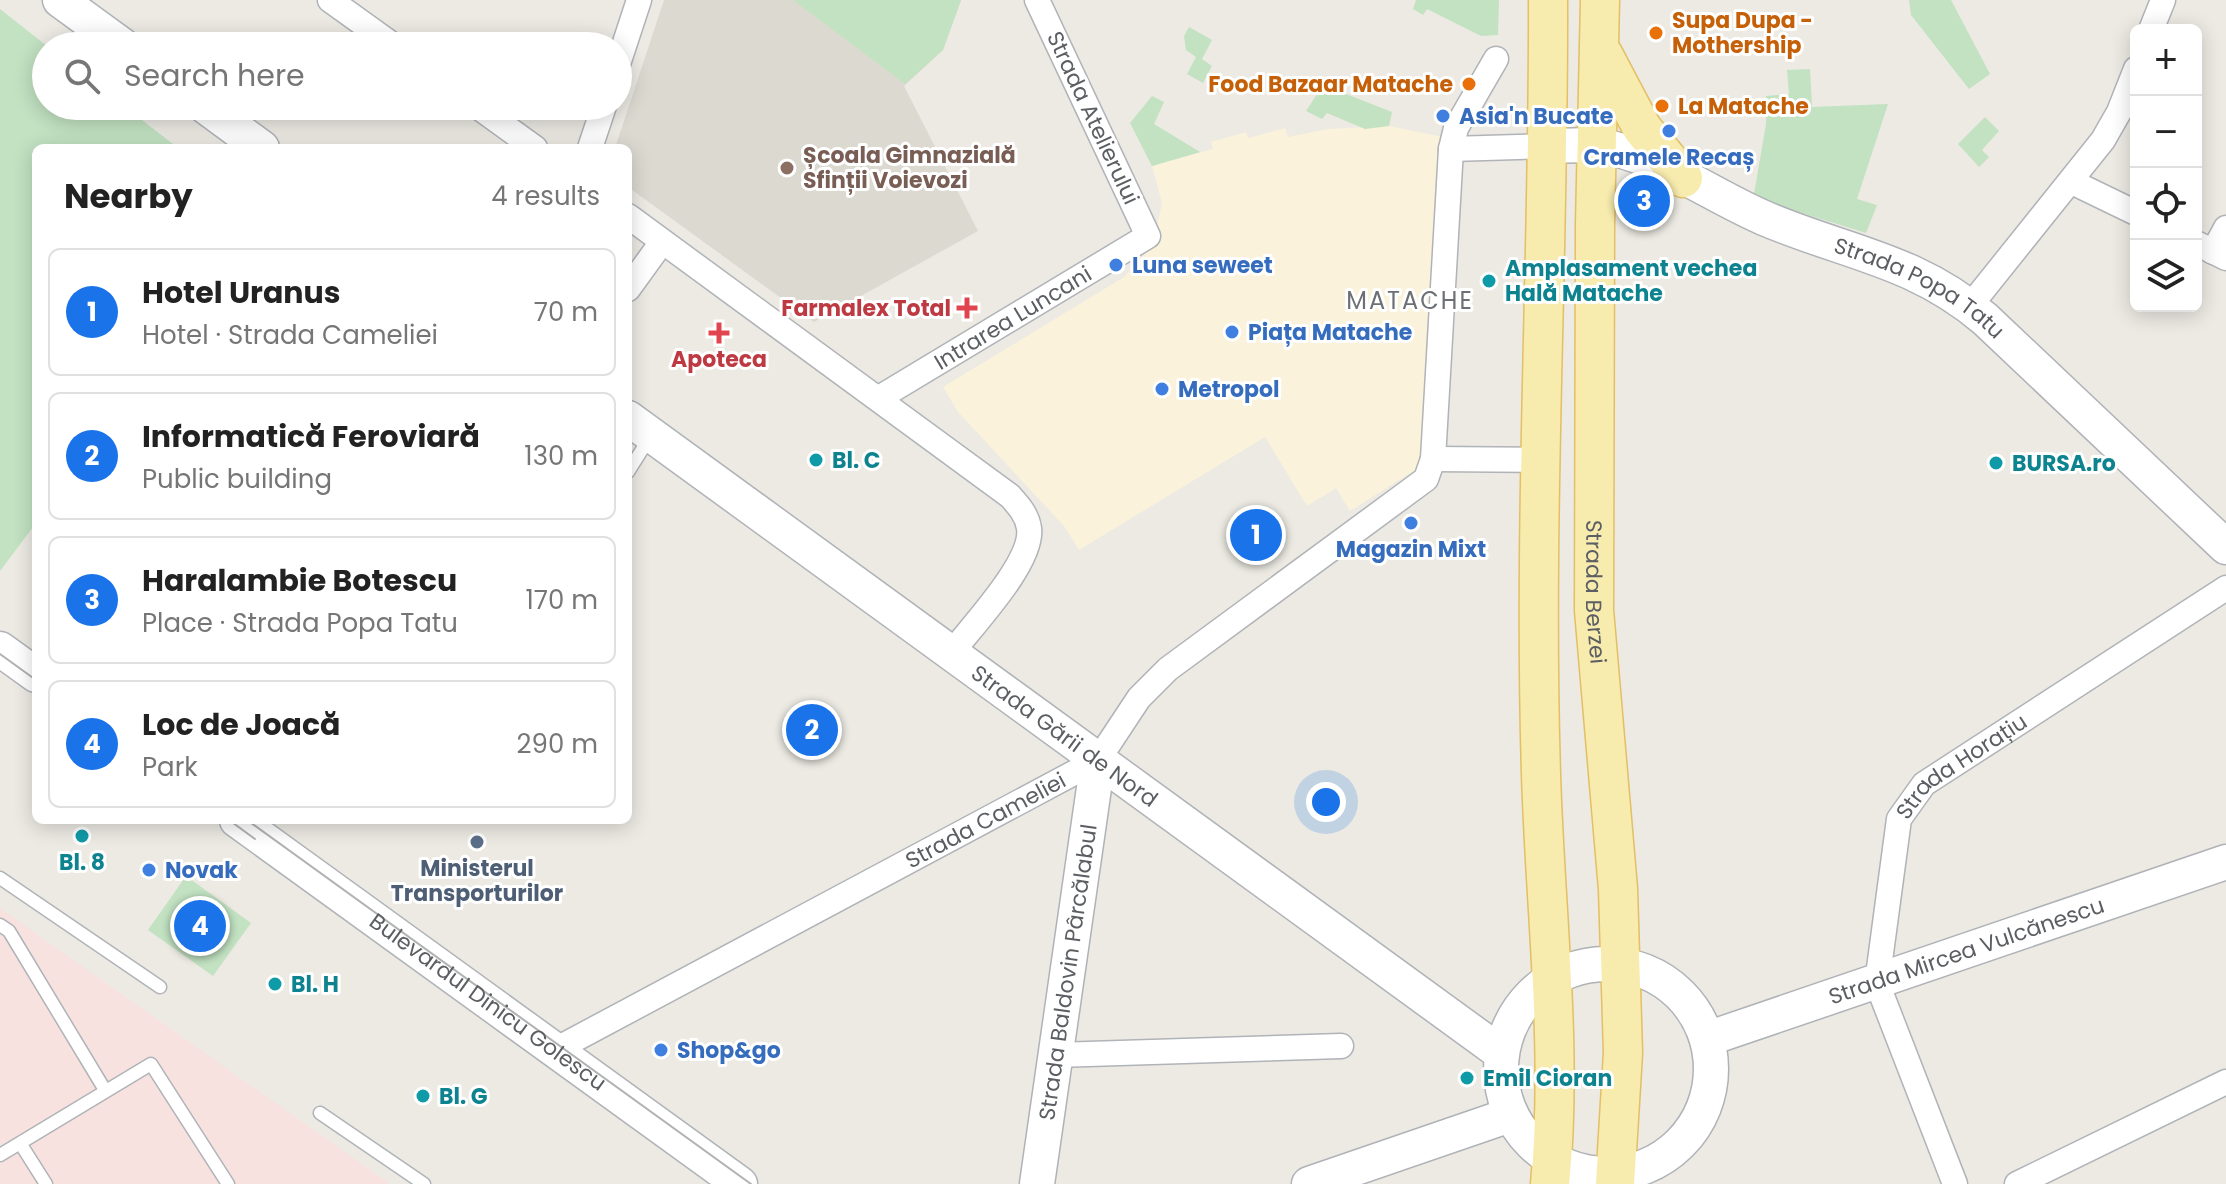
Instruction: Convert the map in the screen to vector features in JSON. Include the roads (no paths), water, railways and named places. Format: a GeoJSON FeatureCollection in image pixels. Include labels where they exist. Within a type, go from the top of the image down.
{"type":"FeatureCollection","features":[{"type":"Feature","properties":{"kind":"main road"},"geometry":{"type":"LineString","coordinates":[[1548,0],[1541,774],[1556,1061],[1551,1172]]}},
{"type":"Feature","properties":{"kind":"main road","name":"Strada Berzei"},"geometry":{"type":"LineString","coordinates":[[1600,0],[1594,610],[1618,889],[1623,1053],[1616,1179]]}},
{"type":"Feature","properties":{"kind":"main road"},"geometry":{"type":"LineString","coordinates":[[1600,48],[1642,128],[1683,178]]}},
{"type":"Feature","properties":{"kind":"street"},"geometry":{"type":"LineString","coordinates":[[60,0],[104,32]]}},
{"type":"Feature","properties":{"kind":"street"},"geometry":{"type":"LineString","coordinates":[[330,0],[375,32]]}},
{"type":"Feature","properties":{"kind":"street"},"geometry":{"type":"LineString","coordinates":[[628,32],[639,0]]}},
{"type":"Feature","properties":{"kind":"street","name":"Strada Atelierului"},"geometry":{"type":"LineString","coordinates":[[1037,0],[1148,236]]}},
{"type":"Feature","properties":{"kind":"street"},"geometry":{"type":"LineString","coordinates":[[2153,24],[2163,0]]}},
{"type":"Feature","properties":{"kind":"street"},"geometry":{"type":"LineString","coordinates":[[1496,59],[1456,128],[1451,149],[1433,459],[1542,460]]}},
{"type":"Feature","properties":{"kind":"street"},"geometry":{"type":"LineString","coordinates":[[1970,306],[2072,182],[2113,124],[2130,83]]}},
{"type":"Feature","properties":{"kind":"street"},"geometry":{"type":"LineString","coordinates":[[224,120],[257,144]]}},
{"type":"Feature","properties":{"kind":"street"},"geometry":{"type":"LineString","coordinates":[[496,120],[529,144]]}},
{"type":"Feature","properties":{"kind":"street"},"geometry":{"type":"LineString","coordinates":[[591,144],[599,120]]}},
{"type":"Feature","properties":{"kind":"street"},"geometry":{"type":"LineString","coordinates":[[1451,149],[1547,146]]}},
{"type":"Feature","properties":{"kind":"street","name":"Strada Popa Tatu"},"geometry":{"type":"LineString","coordinates":[[1547,146],[1598,146],[1625,151],[1777,223],[1921,274],[1970,306],[2226,547]]}},
{"type":"Feature","properties":{"kind":"street"},"geometry":{"type":"LineString","coordinates":[[2072,182],[2130,210]]}},
{"type":"Feature","properties":{"kind":"street"},"geometry":{"type":"LineString","coordinates":[[632,219],[1010,496],[1028,522],[1028,545],[1018,565],[953,651]]}},
{"type":"Feature","properties":{"kind":"street"},"geometry":{"type":"LineString","coordinates":[[2212,251],[2226,228]]}},
{"type":"Feature","properties":{"kind":"street","name":"Intrarea Luncani"},"geometry":{"type":"LineString","coordinates":[[879,398],[1148,236]]}},
{"type":"Feature","properties":{"kind":"street"},"geometry":{"type":"LineString","coordinates":[[632,283],[662,242]]}},
{"type":"Feature","properties":{"kind":"street","name":"Strada Gării de Nord"},"geometry":{"type":"LineString","coordinates":[[640,426],[1501,1053]]}},
{"type":"Feature","properties":{"kind":"street","name":"Strada Cameliei"},"geometry":{"type":"LineString","coordinates":[[555,1050],[1098,760],[1127,714],[1154,681],[1416,487],[1432,470],[1433,459]]}},
{"type":"Feature","properties":{"kind":"street","name":"Strada Horațiu"},"geometry":{"type":"LineString","coordinates":[[1955,1184],[1877,983],[1893,843],[1899,819],[1924,784],[2226,588]]}},
{"type":"Feature","properties":{"kind":"street"},"geometry":{"type":"LineString","coordinates":[[0,649],[32,672]]}},
{"type":"Feature","properties":{"kind":"street","name":"Strada Baldovin Pârcălabul"},"geometry":{"type":"LineString","coordinates":[[1037,1184],[1098,760]]}},
{"type":"Feature","properties":{"kind":"street","name":"Bulevardul Dinicu Golescu"},"geometry":{"type":"LineString","coordinates":[[243,824],[740,1184]]}},
{"type":"Feature","properties":{"kind":"street","name":"Strada Mircea Vulcănescu"},"geometry":{"type":"LineString","coordinates":[[1707,1039],[2226,862]]}},
{"type":"Feature","properties":{"kind":"street"},"geometry":{"type":"LineString","coordinates":[[1620,963],[1644,970],[1672,986],[1694,1010],[1707,1039],[1712,1070],[1707,1101],[1693,1129],[1671,1152],[1644,1168],[1616,1179],[1582,1172],[1551,1172],[1510,1115],[1500,1085],[1501,1053],[1510,1023],[1527,997],[1552,978],[1584,965],[1620,963]]}},
{"type":"Feature","properties":{"kind":"street"},"geometry":{"type":"LineString","coordinates":[[1056,1055],[1341,1046]]}},
{"type":"Feature","properties":{"kind":"street"},"geometry":{"type":"LineString","coordinates":[[2017,1184],[2226,1082]]}},
{"type":"Feature","properties":{"kind":"street"},"geometry":{"type":"LineString","coordinates":[[1309,1184],[1510,1115]]}},
{"type":"Feature","properties":{"kind":"lane"},"geometry":{"type":"LineString","coordinates":[[632,457],[640,426]]}},
{"type":"Feature","properties":{"kind":"lane"},"geometry":{"type":"LineString","coordinates":[[0,878],[160,987]]}},
{"type":"Feature","properties":{"kind":"lane"},"geometry":{"type":"LineString","coordinates":[[0,925],[9,931],[105,1090]]}},
{"type":"Feature","properties":{"kind":"lane"},"geometry":{"type":"LineString","coordinates":[[0,1155],[151,1064],[228,1184]]}},
{"type":"Feature","properties":{"kind":"lane"},"geometry":{"type":"LineString","coordinates":[[320,1113],[424,1184]]}},
{"type":"Feature","properties":{"kind":"lane"},"geometry":{"type":"LineString","coordinates":[[20,1143],[46,1184]]}},
{"type":"Feature","properties":{"kind":"tram line"},"geometry":{"type":"LineString","coordinates":[[0,654],[32,677]]}},
{"type":"Feature","properties":{"kind":"tram line"},"geometry":{"type":"LineString","coordinates":[[234,824],[255,839]]}},
{"type":"Feature","properties":{"kind":"tram line"},"geometry":{"type":"LineString","coordinates":[[253,824],[751,1184]]}},
{"type":"Feature","properties":{"kind":"place","name":"Supa Dupa - Mothership"},"geometry":{"type":"Point","coordinates":[1656,33]}},
{"type":"Feature","properties":{"kind":"place","name":"Food Bazaar Matache"},"geometry":{"type":"Point","coordinates":[1469,84]}},
{"type":"Feature","properties":{"kind":"place","name":"La Matache"},"geometry":{"type":"Point","coordinates":[1662,106]}},
{"type":"Feature","properties":{"kind":"place","name":"Asia'n Bucate"},"geometry":{"type":"Point","coordinates":[1443,116]}},
{"type":"Feature","properties":{"kind":"place","name":"Cramele Recaș"},"geometry":{"type":"Point","coordinates":[1669,131]}},
{"type":"Feature","properties":{"kind":"place","name":"Școala Gimnazială Sfinții Voievozi"},"geometry":{"type":"Point","coordinates":[787,168]}},
{"type":"Feature","properties":{"kind":"place","name":"Haralambie Botescu"},"geometry":{"type":"Point","coordinates":[1644,201]}},
{"type":"Feature","properties":{"kind":"place","name":"Luna seweet"},"geometry":{"type":"Point","coordinates":[1116,265]}},
{"type":"Feature","properties":{"kind":"place","name":"Amplasament vechea Hală Matache"},"geometry":{"type":"Point","coordinates":[1489,281]}},
{"type":"Feature","properties":{"kind":"place","name":"Farmalex Total"},"geometry":{"type":"Point","coordinates":[967,308]}},
{"type":"Feature","properties":{"kind":"place","name":"Piața Matache"},"geometry":{"type":"Point","coordinates":[1232,332]}},
{"type":"Feature","properties":{"kind":"place","name":"Apoteca"},"geometry":{"type":"Point","coordinates":[719,333]}},
{"type":"Feature","properties":{"kind":"place","name":"Metropol"},"geometry":{"type":"Point","coordinates":[1162,389]}},
{"type":"Feature","properties":{"kind":"place","name":"Bl. C"},"geometry":{"type":"Point","coordinates":[816,460]}},
{"type":"Feature","properties":{"kind":"place","name":"BURSA.ro"},"geometry":{"type":"Point","coordinates":[1996,463]}},
{"type":"Feature","properties":{"kind":"place","name":"Magazin Mixt"},"geometry":{"type":"Point","coordinates":[1411,523]}},
{"type":"Feature","properties":{"kind":"place","name":"Hotel Uranus"},"geometry":{"type":"Point","coordinates":[1256,535]}},
{"type":"Feature","properties":{"kind":"place","name":"Informatică Feroviară"},"geometry":{"type":"Point","coordinates":[812,730]}},
{"type":"Feature","properties":{"kind":"place","name":"Bl. 8"},"geometry":{"type":"Point","coordinates":[82,836]}},
{"type":"Feature","properties":{"kind":"place","name":"Ministerul Transporturilor"},"geometry":{"type":"Point","coordinates":[477,842]}},
{"type":"Feature","properties":{"kind":"place","name":"Novak"},"geometry":{"type":"Point","coordinates":[149,870]}},
{"type":"Feature","properties":{"kind":"place","name":"Loc de Joacă"},"geometry":{"type":"Point","coordinates":[200,926]}},
{"type":"Feature","properties":{"kind":"place","name":"Bl. H"},"geometry":{"type":"Point","coordinates":[275,984]}},
{"type":"Feature","properties":{"kind":"place","name":"Shop&go"},"geometry":{"type":"Point","coordinates":[661,1050]}},
{"type":"Feature","properties":{"kind":"place","name":"Emil Cioran"},"geometry":{"type":"Point","coordinates":[1467,1078]}},
{"type":"Feature","properties":{"kind":"place","name":"Bl. G"},"geometry":{"type":"Point","coordinates":[423,1096]}},
{"type":"Feature","properties":{"kind":"district","name":"MATACHE"},"geometry":{"type":"Point","coordinates":[1410,300]}}]}
